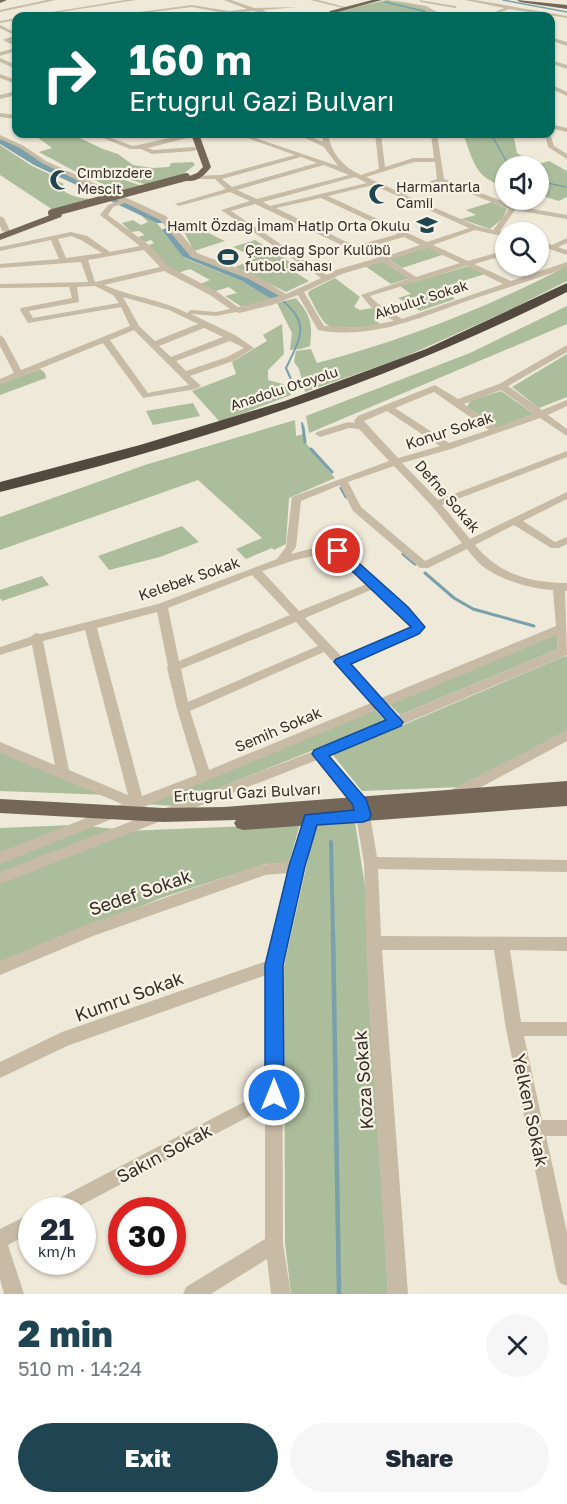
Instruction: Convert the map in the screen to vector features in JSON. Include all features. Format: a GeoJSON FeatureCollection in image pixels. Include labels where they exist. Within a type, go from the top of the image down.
{"type":"FeatureCollection","features":[{"type":"Feature","properties":{"kind":"highway","name":"Anadolu Otoyolu"},"geometry":{"type":"LineString","coordinates":[[0,487],[226,425],[328,392],[454,342],[567,287]]}},
{"type":"Feature","properties":{"kind":"highway","name":"Anadolu Otoyolu"},"geometry":{"type":"LineString","coordinates":[[0,499],[172,452],[323,405],[456,352],[567,300]]}},
{"type":"Feature","properties":{"kind":"main road"},"geometry":{"type":"LineString","coordinates":[[333,12],[343,7],[379,0]]}},
{"type":"Feature","properties":{"kind":"main road"},"geometry":{"type":"LineString","coordinates":[[520,0],[565,7]]}},
{"type":"Feature","properties":{"kind":"main road"},"geometry":{"type":"LineString","coordinates":[[531,0],[565,7]]}},
{"type":"Feature","properties":{"kind":"main road"},"geometry":{"type":"LineString","coordinates":[[336,12],[368,2]]}},
{"type":"Feature","properties":{"kind":"main road"},"geometry":{"type":"LineString","coordinates":[[190,178],[200,168],[192,138]]}},
{"type":"Feature","properties":{"kind":"main road"},"geometry":{"type":"LineString","coordinates":[[2,234],[55,214],[190,178],[206,169],[207,165],[193,138]]}},
{"type":"Feature","properties":{"kind":"main road","name":"Ertuğrul Gazi Bulvarı"},"geometry":{"type":"LineString","coordinates":[[0,816],[91,822],[140,813],[230,823],[311,819],[453,796],[567,787]]}},
{"type":"Feature","properties":{"kind":"main road","name":"Ertuğrul Gazi Bulvarı"},"geometry":{"type":"LineString","coordinates":[[0,806],[163,815],[362,809],[567,799]]}},
{"type":"Feature","properties":{"kind":"street"},"geometry":{"type":"LineString","coordinates":[[0,10],[54,0]]}},
{"type":"Feature","properties":{"kind":"street"},"geometry":{"type":"LineString","coordinates":[[75,0],[105,12]]}},
{"type":"Feature","properties":{"kind":"street"},"geometry":{"type":"LineString","coordinates":[[35,4],[56,12],[134,0]]}},
{"type":"Feature","properties":{"kind":"street"},"geometry":{"type":"LineString","coordinates":[[189,0],[196,12]]}},
{"type":"Feature","properties":{"kind":"street"},"geometry":{"type":"LineString","coordinates":[[226,0],[262,12]]}},
{"type":"Feature","properties":{"kind":"street"},"geometry":{"type":"LineString","coordinates":[[264,0],[316,12]]}},
{"type":"Feature","properties":{"kind":"street"},"geometry":{"type":"LineString","coordinates":[[312,0],[343,7]]}},
{"type":"Feature","properties":{"kind":"street"},"geometry":{"type":"LineString","coordinates":[[351,0],[368,2]]}},
{"type":"Feature","properties":{"kind":"street"},"geometry":{"type":"LineString","coordinates":[[394,0],[420,5],[434,12]]}},
{"type":"Feature","properties":{"kind":"street"},"geometry":{"type":"LineString","coordinates":[[417,0],[455,7]]}},
{"type":"Feature","properties":{"kind":"street"},"geometry":{"type":"LineString","coordinates":[[466,0],[538,12],[565,7]]}},
{"type":"Feature","properties":{"kind":"street"},"geometry":{"type":"LineString","coordinates":[[446,12],[472,1]]}},
{"type":"Feature","properties":{"kind":"street"},"geometry":{"type":"LineString","coordinates":[[148,5],[159,12]]}},
{"type":"Feature","properties":{"kind":"street"},"geometry":{"type":"LineString","coordinates":[[140,12],[192,6],[225,12]]}},
{"type":"Feature","properties":{"kind":"street"},"geometry":{"type":"LineString","coordinates":[[237,12],[297,7]]}},
{"type":"Feature","properties":{"kind":"street"},"geometry":{"type":"LineString","coordinates":[[497,12],[508,7]]}},
{"type":"Feature","properties":{"kind":"street"},"geometry":{"type":"LineString","coordinates":[[555,15],[567,17]]}},
{"type":"Feature","properties":{"kind":"street"},"geometry":{"type":"LineString","coordinates":[[555,17],[559,16]]}},
{"type":"Feature","properties":{"kind":"street"},"geometry":{"type":"LineString","coordinates":[[0,48],[8,52]]}},
{"type":"Feature","properties":{"kind":"street"},"geometry":{"type":"LineString","coordinates":[[0,54],[12,52]]}},
{"type":"Feature","properties":{"kind":"street"},"geometry":{"type":"LineString","coordinates":[[555,63],[567,68]]}},
{"type":"Feature","properties":{"kind":"street"},"geometry":{"type":"LineString","coordinates":[[555,65],[567,63]]}},
{"type":"Feature","properties":{"kind":"street"},"geometry":{"type":"LineString","coordinates":[[555,89],[567,94]]}},
{"type":"Feature","properties":{"kind":"street"},"geometry":{"type":"LineString","coordinates":[[555,92],[567,89]]}},
{"type":"Feature","properties":{"kind":"street"},"geometry":{"type":"LineString","coordinates":[[555,123],[559,122]]}},
{"type":"Feature","properties":{"kind":"street"},"geometry":{"type":"LineString","coordinates":[[0,137],[22,147],[44,162],[163,218],[194,255],[252,277],[286,297]]}},
{"type":"Feature","properties":{"kind":"street"},"geometry":{"type":"LineString","coordinates":[[107,138],[134,148],[176,138]]}},
{"type":"Feature","properties":{"kind":"street"},"geometry":{"type":"LineString","coordinates":[[251,138],[344,170],[475,228],[495,232]]}},
{"type":"Feature","properties":{"kind":"street"},"geometry":{"type":"LineString","coordinates":[[309,138],[326,146],[344,170]]}},
{"type":"Feature","properties":{"kind":"street"},"geometry":{"type":"LineString","coordinates":[[325,138],[326,146]]}},
{"type":"Feature","properties":{"kind":"street"},"geometry":{"type":"LineString","coordinates":[[378,138],[382,170]]}},
{"type":"Feature","properties":{"kind":"street"},"geometry":{"type":"LineString","coordinates":[[435,138],[441,180]]}},
{"type":"Feature","properties":{"kind":"street"},"geometry":{"type":"LineString","coordinates":[[549,138],[551,147],[567,158]]}},
{"type":"Feature","properties":{"kind":"street"},"geometry":{"type":"LineString","coordinates":[[142,147],[152,152],[194,149]]}},
{"type":"Feature","properties":{"kind":"street"},"geometry":{"type":"LineString","coordinates":[[190,178],[221,177],[303,155]]}},
{"type":"Feature","properties":{"kind":"street"},"geometry":{"type":"LineString","coordinates":[[381,160],[438,160]]}},
{"type":"Feature","properties":{"kind":"street"},"geometry":{"type":"LineString","coordinates":[[326,278],[225,210],[413,160]]}},
{"type":"Feature","properties":{"kind":"street"},"geometry":{"type":"LineString","coordinates":[[179,204],[324,163]]}},
{"type":"Feature","properties":{"kind":"street"},"geometry":{"type":"LineString","coordinates":[[206,169],[221,177]]}},
{"type":"Feature","properties":{"kind":"street"},"geometry":{"type":"LineString","coordinates":[[221,177],[218,179],[221,183],[232,190],[354,249],[406,234]]}},
{"type":"Feature","properties":{"kind":"street"},"geometry":{"type":"LineString","coordinates":[[400,194],[441,180],[495,201]]}},
{"type":"Feature","properties":{"kind":"street"},"geometry":{"type":"LineString","coordinates":[[268,208],[375,183]]}},
{"type":"Feature","properties":{"kind":"street"},"geometry":{"type":"LineString","coordinates":[[323,196],[510,284]]}},
{"type":"Feature","properties":{"kind":"street"},"geometry":{"type":"LineString","coordinates":[[125,201],[110,206],[104,215],[146,247],[165,268],[213,293],[239,311]]}},
{"type":"Feature","properties":{"kind":"street"},"geometry":{"type":"LineString","coordinates":[[525,210],[567,217]]}},
{"type":"Feature","properties":{"kind":"street"},"geometry":{"type":"LineString","coordinates":[[0,218],[2,234]]}},
{"type":"Feature","properties":{"kind":"street"},"geometry":{"type":"LineString","coordinates":[[84,259],[94,284],[116,293],[172,308],[210,315],[239,311],[286,297],[346,270],[475,228]]}},
{"type":"Feature","properties":{"kind":"street"},"geometry":{"type":"LineString","coordinates":[[0,249],[71,234],[109,254]]}},
{"type":"Feature","properties":{"kind":"street"},"geometry":{"type":"LineString","coordinates":[[53,237],[63,260]]}},
{"type":"Feature","properties":{"kind":"street"},"geometry":{"type":"LineString","coordinates":[[553,247],[567,240]]}},
{"type":"Feature","properties":{"kind":"street"},"geometry":{"type":"LineString","coordinates":[[549,246],[567,253]]}},
{"type":"Feature","properties":{"kind":"street"},"geometry":{"type":"LineString","coordinates":[[0,266],[84,259],[146,247]]}},
{"type":"Feature","properties":{"kind":"street"},"geometry":{"type":"LineString","coordinates":[[363,248],[415,280]]}},
{"type":"Feature","properties":{"kind":"street"},"geometry":{"type":"LineString","coordinates":[[402,322],[374,304],[365,295],[495,256]]}},
{"type":"Feature","properties":{"kind":"street","name":"Akbulut Sokak"},"geometry":{"type":"LineString","coordinates":[[300,292],[321,328],[336,331],[362,331],[402,322],[567,264]]}},
{"type":"Feature","properties":{"kind":"street"},"geometry":{"type":"LineString","coordinates":[[0,286],[94,284],[165,268]]}},
{"type":"Feature","properties":{"kind":"street"},"geometry":{"type":"LineString","coordinates":[[72,284],[76,300],[24,310],[32,321],[124,304]]}},
{"type":"Feature","properties":{"kind":"street"},"geometry":{"type":"LineString","coordinates":[[105,339],[146,396],[196,386],[135,327],[116,293]]}},
{"type":"Feature","properties":{"kind":"street"},"geometry":{"type":"LineString","coordinates":[[172,308],[250,348],[230,359],[186,374]]}},
{"type":"Feature","properties":{"kind":"street"},"geometry":{"type":"LineString","coordinates":[[153,345],[206,324]]}},
{"type":"Feature","properties":{"kind":"street"},"geometry":{"type":"LineString","coordinates":[[0,382],[135,327]]}},
{"type":"Feature","properties":{"kind":"street"},"geometry":{"type":"LineString","coordinates":[[171,360],[232,337]]}},
{"type":"Feature","properties":{"kind":"street"},"geometry":{"type":"LineString","coordinates":[[0,338],[19,375]]}},
{"type":"Feature","properties":{"kind":"street"},"geometry":{"type":"LineString","coordinates":[[457,403],[502,386],[567,348]]}},
{"type":"Feature","properties":{"kind":"street"},"geometry":{"type":"LineString","coordinates":[[502,386],[567,433]]}},
{"type":"Feature","properties":{"kind":"street"},"geometry":{"type":"LineString","coordinates":[[362,426],[359,421],[361,418],[435,388],[496,431]]}},
{"type":"Feature","properties":{"kind":"street","name":"Konur Sokak"},"geometry":{"type":"LineString","coordinates":[[341,482],[496,431],[567,403]]}},
{"type":"Feature","properties":{"kind":"street"},"geometry":{"type":"LineString","coordinates":[[388,407],[448,447]]}},
{"type":"Feature","properties":{"kind":"street"},"geometry":{"type":"LineString","coordinates":[[320,434],[348,425],[362,426]]}},
{"type":"Feature","properties":{"kind":"street","name":"Defne Sokak"},"geometry":{"type":"LineString","coordinates":[[362,426],[436,504],[483,561],[497,571],[538,586],[563,587],[566,651]]}},
{"type":"Feature","properties":{"kind":"street"},"geometry":{"type":"LineString","coordinates":[[436,504],[567,454]]}},
{"type":"Feature","properties":{"kind":"street"},"geometry":{"type":"LineString","coordinates":[[279,563],[291,547],[296,499],[341,482],[357,509],[424,567],[567,495]]}},
{"type":"Feature","properties":{"kind":"street"},"geometry":{"type":"LineString","coordinates":[[515,521],[555,546],[567,540]]}},
{"type":"Feature","properties":{"kind":"street","name":"Kelebek Sokak"},"geometry":{"type":"LineString","coordinates":[[0,651],[36,638],[162,606],[279,563],[333,549],[376,584]]}},
{"type":"Feature","properties":{"kind":"street"},"geometry":{"type":"LineString","coordinates":[[255,572],[396,722]]}},
{"type":"Feature","properties":{"kind":"street"},"geometry":{"type":"LineString","coordinates":[[173,668],[376,584],[418,627],[414,631],[341,662]]}},
{"type":"Feature","properties":{"kind":"street"},"geometry":{"type":"LineString","coordinates":[[162,606],[183,710],[205,777]]}},
{"type":"Feature","properties":{"kind":"street"},"geometry":{"type":"LineString","coordinates":[[90,625],[140,813]]}},
{"type":"Feature","properties":{"kind":"street","name":"Semih Sokak"},"geometry":{"type":"LineString","coordinates":[[0,878],[140,813],[205,777],[564,627]]}},
{"type":"Feature","properties":{"kind":"street"},"geometry":{"type":"LineString","coordinates":[[36,638],[63,773]]}},
{"type":"Feature","properties":{"kind":"street"},"geometry":{"type":"LineString","coordinates":[[183,710],[326,647]]}},
{"type":"Feature","properties":{"kind":"street"},"geometry":{"type":"LineString","coordinates":[[163,815],[319,754],[566,651]]}},
{"type":"Feature","properties":{"kind":"street"},"geometry":{"type":"LineString","coordinates":[[453,796],[567,735]]}},
{"type":"Feature","properties":{"kind":"street"},"geometry":{"type":"LineString","coordinates":[[0,747],[22,759],[63,773],[110,795],[140,813]]}},
{"type":"Feature","properties":{"kind":"street"},"geometry":{"type":"LineString","coordinates":[[319,754],[362,809]]}},
{"type":"Feature","properties":{"kind":"street","name":"Koza Sokak"},"geometry":{"type":"LineString","coordinates":[[362,809],[371,863],[376,993],[398,1294]]}},
{"type":"Feature","properties":{"kind":"street"},"geometry":{"type":"LineString","coordinates":[[0,858],[115,813]]}},
{"type":"Feature","properties":{"kind":"street"},"geometry":{"type":"LineString","coordinates":[[281,1294],[274,1244],[274,965],[297,866],[311,819]]}},
{"type":"Feature","properties":{"kind":"street"},"geometry":{"type":"LineString","coordinates":[[371,863],[567,866]]}},
{"type":"Feature","properties":{"kind":"street","name":"Sedef Sokak"},"geometry":{"type":"LineString","coordinates":[[0,968],[88,931],[265,869],[297,866]]}},
{"type":"Feature","properties":{"kind":"street"},"geometry":{"type":"LineString","coordinates":[[375,943],[567,944]]}},
{"type":"Feature","properties":{"kind":"street","name":"Yelken Sokak"},"geometry":{"type":"LineString","coordinates":[[501,944],[514,1029],[567,1276]]}},
{"type":"Feature","properties":{"kind":"street","name":"Kumru Sokak"},"geometry":{"type":"LineString","coordinates":[[0,1070],[62,1040],[274,965]]}},
{"type":"Feature","properties":{"kind":"street"},"geometry":{"type":"LineString","coordinates":[[514,1029],[567,1029]]}},
{"type":"Feature","properties":{"kind":"street","name":"Sakın Sokak"},"geometry":{"type":"LineString","coordinates":[[79,1197],[274,1095]]}},
{"type":"Feature","properties":{"kind":"street"},"geometry":{"type":"LineString","coordinates":[[535,1128],[567,1128]]}},
{"type":"Feature","properties":{"kind":"street"},"geometry":{"type":"LineString","coordinates":[[0,1239],[18,1229]]}},
{"type":"Feature","properties":{"kind":"street"},"geometry":{"type":"LineString","coordinates":[[193,1294],[274,1244]]}},
{"type":"Feature","properties":{"kind":"street"},"geometry":{"type":"LineString","coordinates":[[0,1248],[14,1294]]}},
{"type":"Feature","properties":{"kind":"green space"},"geometry":{"type":"Polygon","coordinates":[[[387,0],[419,6],[432,12],[338,12],[387,0]]]}},
{"type":"Feature","properties":{"kind":"green space"},"geometry":{"type":"Polygon","coordinates":[[[38,138],[80,138],[118,154],[133,165],[153,168],[169,167],[171,163],[193,162],[195,165],[183,174],[148,185],[102,172],[78,173],[39,152],[52,148],[38,138]]]}},
{"type":"Feature","properties":{"kind":"green space"},"geometry":{"type":"Polygon","coordinates":[[[465,138],[514,138],[517,153],[522,156],[495,156],[495,183],[481,174],[465,138]]]}},
{"type":"Feature","properties":{"kind":"green space"},"geometry":{"type":"Polygon","coordinates":[[[0,145],[32,166],[58,178],[55,180],[64,184],[60,188],[67,193],[80,198],[94,199],[53,210],[0,175],[0,145]]]}},
{"type":"Feature","properties":{"kind":"green space"},"geometry":{"type":"Polygon","coordinates":[[[549,161],[567,171],[567,197],[559,201],[549,198],[549,161]]]}},
{"type":"Feature","properties":{"kind":"green space"},"geometry":{"type":"Polygon","coordinates":[[[92,173],[119,178],[142,186],[120,192],[84,175],[92,173]]]}},
{"type":"Feature","properties":{"kind":"green space"},"geometry":{"type":"Polygon","coordinates":[[[492,202],[495,203],[495,210],[506,210],[502,219],[495,222],[490,229],[461,219],[476,215],[466,210],[492,202]]]}},
{"type":"Feature","properties":{"kind":"green space"},"geometry":{"type":"Polygon","coordinates":[[[140,214],[157,223],[184,258],[242,281],[271,299],[242,307],[225,296],[237,293],[229,287],[216,291],[200,284],[210,280],[190,269],[178,273],[167,268],[149,245],[154,243],[151,240],[145,242],[138,237],[145,235],[139,231],[131,232],[122,223],[133,220],[141,225],[148,222],[140,214]]]}},
{"type":"Feature","properties":{"kind":"green space"},"geometry":{"type":"Polygon","coordinates":[[[187,227],[198,228],[225,241],[194,251],[183,230],[187,227]]]}},
{"type":"Feature","properties":{"kind":"green space"},"geometry":{"type":"Polygon","coordinates":[[[255,240],[296,266],[290,269],[309,281],[286,292],[235,267],[256,258],[233,247],[255,240]]]}},
{"type":"Feature","properties":{"kind":"green space"},"geometry":{"type":"Polygon","coordinates":[[[427,245],[445,254],[402,268],[388,259],[427,245]]]}},
{"type":"Feature","properties":{"kind":"green space"},"geometry":{"type":"Polygon","coordinates":[[[384,261],[410,278],[391,284],[365,266],[384,261]]]}},
{"type":"Feature","properties":{"kind":"green space"},"geometry":{"type":"Polygon","coordinates":[[[469,266],[485,274],[440,288],[455,299],[420,311],[398,298],[411,294],[400,286],[469,266]]]}},
{"type":"Feature","properties":{"kind":"green space"},"geometry":{"type":"Polygon","coordinates":[[[567,266],[567,281],[505,312],[402,358],[305,392],[299,369],[294,362],[296,351],[311,349],[317,363],[349,354],[445,322],[567,266]]]}},
{"type":"Feature","properties":{"kind":"green space"},"geometry":{"type":"Polygon","coordinates":[[[335,278],[360,297],[354,307],[360,310],[373,308],[386,316],[374,319],[380,324],[343,329],[325,323],[308,294],[309,291],[335,278]]]}},
{"type":"Feature","properties":{"kind":"green space"},"geometry":{"type":"Polygon","coordinates":[[[296,298],[305,309],[309,320],[310,346],[290,350],[292,333],[277,303],[296,298]]]}},
{"type":"Feature","properties":{"kind":"green space"},"geometry":{"type":"Polygon","coordinates":[[[567,306],[567,324],[309,433],[306,416],[470,353],[567,306]]]}},
{"type":"Feature","properties":{"kind":"green space"},"geometry":{"type":"Polygon","coordinates":[[[282,324],[284,354],[268,370],[268,380],[283,384],[291,395],[220,422],[192,391],[236,374],[232,362],[267,341],[263,335],[282,324]]]}},
{"type":"Feature","properties":{"kind":"green space"},"geometry":{"type":"Polygon","coordinates":[[[567,354],[567,397],[539,408],[512,387],[567,354]]]}},
{"type":"Feature","properties":{"kind":"green space"},"geometry":{"type":"Polygon","coordinates":[[[40,369],[45,373],[46,378],[0,395],[0,384],[40,369]]]}},
{"type":"Feature","properties":{"kind":"green space"},"geometry":{"type":"Polygon","coordinates":[[[501,391],[534,414],[497,428],[467,407],[470,401],[501,391]]]}},
{"type":"Feature","properties":{"kind":"green space"},"geometry":{"type":"Polygon","coordinates":[[[193,403],[200,416],[153,425],[146,411],[193,403]]]}},
{"type":"Feature","properties":{"kind":"green space"},"geometry":{"type":"Polygon","coordinates":[[[295,420],[296,436],[304,434],[305,442],[335,478],[289,498],[286,544],[274,550],[272,548],[246,559],[236,549],[262,538],[198,480],[0,550],[0,517],[145,465],[295,420]]]}},
{"type":"Feature","properties":{"kind":"green space"},"geometry":{"type":"Polygon","coordinates":[[[182,526],[199,542],[160,557],[109,570],[98,556],[182,526]]]}},
{"type":"Feature","properties":{"kind":"green space"},"geometry":{"type":"Polygon","coordinates":[[[42,576],[49,585],[2,601],[0,598],[0,590],[42,576]]]}},
{"type":"Feature","properties":{"kind":"green space"},"geometry":{"type":"Polygon","coordinates":[[[557,634],[558,649],[400,715],[389,704],[557,634]]]}},
{"type":"Feature","properties":{"kind":"green space"},"geometry":{"type":"Polygon","coordinates":[[[567,657],[567,731],[460,787],[362,791],[333,755],[567,657]]]}},
{"type":"Feature","properties":{"kind":"green space"},"geometry":{"type":"Polygon","coordinates":[[[375,710],[386,721],[174,806],[145,804],[375,710]]]}},
{"type":"Feature","properties":{"kind":"green space"},"geometry":{"type":"Polygon","coordinates":[[[0,747],[110,795],[0,791],[0,747]]]}},
{"type":"Feature","properties":{"kind":"green space"},"geometry":{"type":"Polygon","coordinates":[[[355,822],[366,893],[388,1294],[291,1294],[285,1243],[284,966],[316,823],[355,822]]]}},
{"type":"Feature","properties":{"kind":"green space"},"geometry":{"type":"Polygon","coordinates":[[[300,824],[289,863],[265,864],[161,898],[0,962],[0,880],[125,831],[300,824]]]}},
{"type":"Feature","properties":{"kind":"green space"},"geometry":{"type":"Polygon","coordinates":[[[74,825],[0,853],[0,828],[74,825]]]}},
{"type":"Feature","properties":{"kind":"green space"},"geometry":{"type":"Polygon","coordinates":[[[87,826],[115,829],[0,875],[0,860],[87,826]]]}},
{"type":"Feature","properties":{"kind":"water"},"geometry":{"type":"Polygon","coordinates":[[[0,137],[44,162],[158,214],[163,223],[157,223],[34,165],[0,144],[0,137]]]}},
{"type":"Feature","properties":{"kind":"water"},"geometry":{"type":"Polygon","coordinates":[[[173,229],[190,251],[252,277],[282,295],[271,299],[242,281],[183,257],[162,230],[173,229]]]}},
{"type":"Feature","properties":{"kind":"waterway"},"geometry":{"type":"LineString","coordinates":[[503,0],[567,12]]}},
{"type":"Feature","properties":{"kind":"waterway"},"geometry":{"type":"LineString","coordinates":[[385,2],[425,12]]}},
{"type":"Feature","properties":{"kind":"waterway"},"geometry":{"type":"LineString","coordinates":[[493,138],[503,156]]}},
{"type":"Feature","properties":{"kind":"waterway"},"geometry":{"type":"LineString","coordinates":[[549,183],[566,187]]}},
{"type":"Feature","properties":{"kind":"waterway"},"geometry":{"type":"LineString","coordinates":[[284,302],[298,318],[300,325],[298,341],[286,368],[293,384]]}},
{"type":"Feature","properties":{"kind":"waterway"},"geometry":{"type":"LineString","coordinates":[[302,423],[303,428]]}},
{"type":"Feature","properties":{"kind":"waterway"},"geometry":{"type":"LineString","coordinates":[[303,427],[305,442]]}},
{"type":"Feature","properties":{"kind":"waterway"},"geometry":{"type":"LineString","coordinates":[[311,449],[332,472]]}},
{"type":"Feature","properties":{"kind":"waterway"},"geometry":{"type":"LineString","coordinates":[[341,488],[346,497]]}},
{"type":"Feature","properties":{"kind":"waterway"},"geometry":{"type":"LineString","coordinates":[[403,554],[415,564]]}},
{"type":"Feature","properties":{"kind":"waterway"},"geometry":{"type":"LineString","coordinates":[[425,573],[454,598],[473,609],[534,626]]}},
{"type":"Feature","properties":{"kind":"waterway"},"geometry":{"type":"LineString","coordinates":[[331,842],[333,936]]}},
{"type":"Feature","properties":{"kind":"waterway"},"geometry":{"type":"LineString","coordinates":[[333,934],[339,1294]]}},
{"type":"Feature","properties":{"kind":"place","name":"Cımbızdere Mescit"},"geometry":{"type":"Point","coordinates":[60,180]}},
{"type":"Feature","properties":{"kind":"place","name":"Harmantarla Camii"},"geometry":{"type":"Point","coordinates":[379,194]}},
{"type":"Feature","properties":{"kind":"place","name":"Hamit Özdağ İmam Hatip Orta Okulu"},"geometry":{"type":"Point","coordinates":[427,225]}},
{"type":"Feature","properties":{"kind":"place","name":"Çenedağ Spor Kulübü futbol sahası"},"geometry":{"type":"Point","coordinates":[228,257]}},
{"type":"Feature","properties":{"kind":"route"},"geometry":{"type":"LineString","coordinates":[[274,1095],[274,965],[297,866],[311,819],[363,815],[361,803],[319,754],[396,722],[341,662],[414,631],[418,627],[376,584],[338,551]]}}]}
